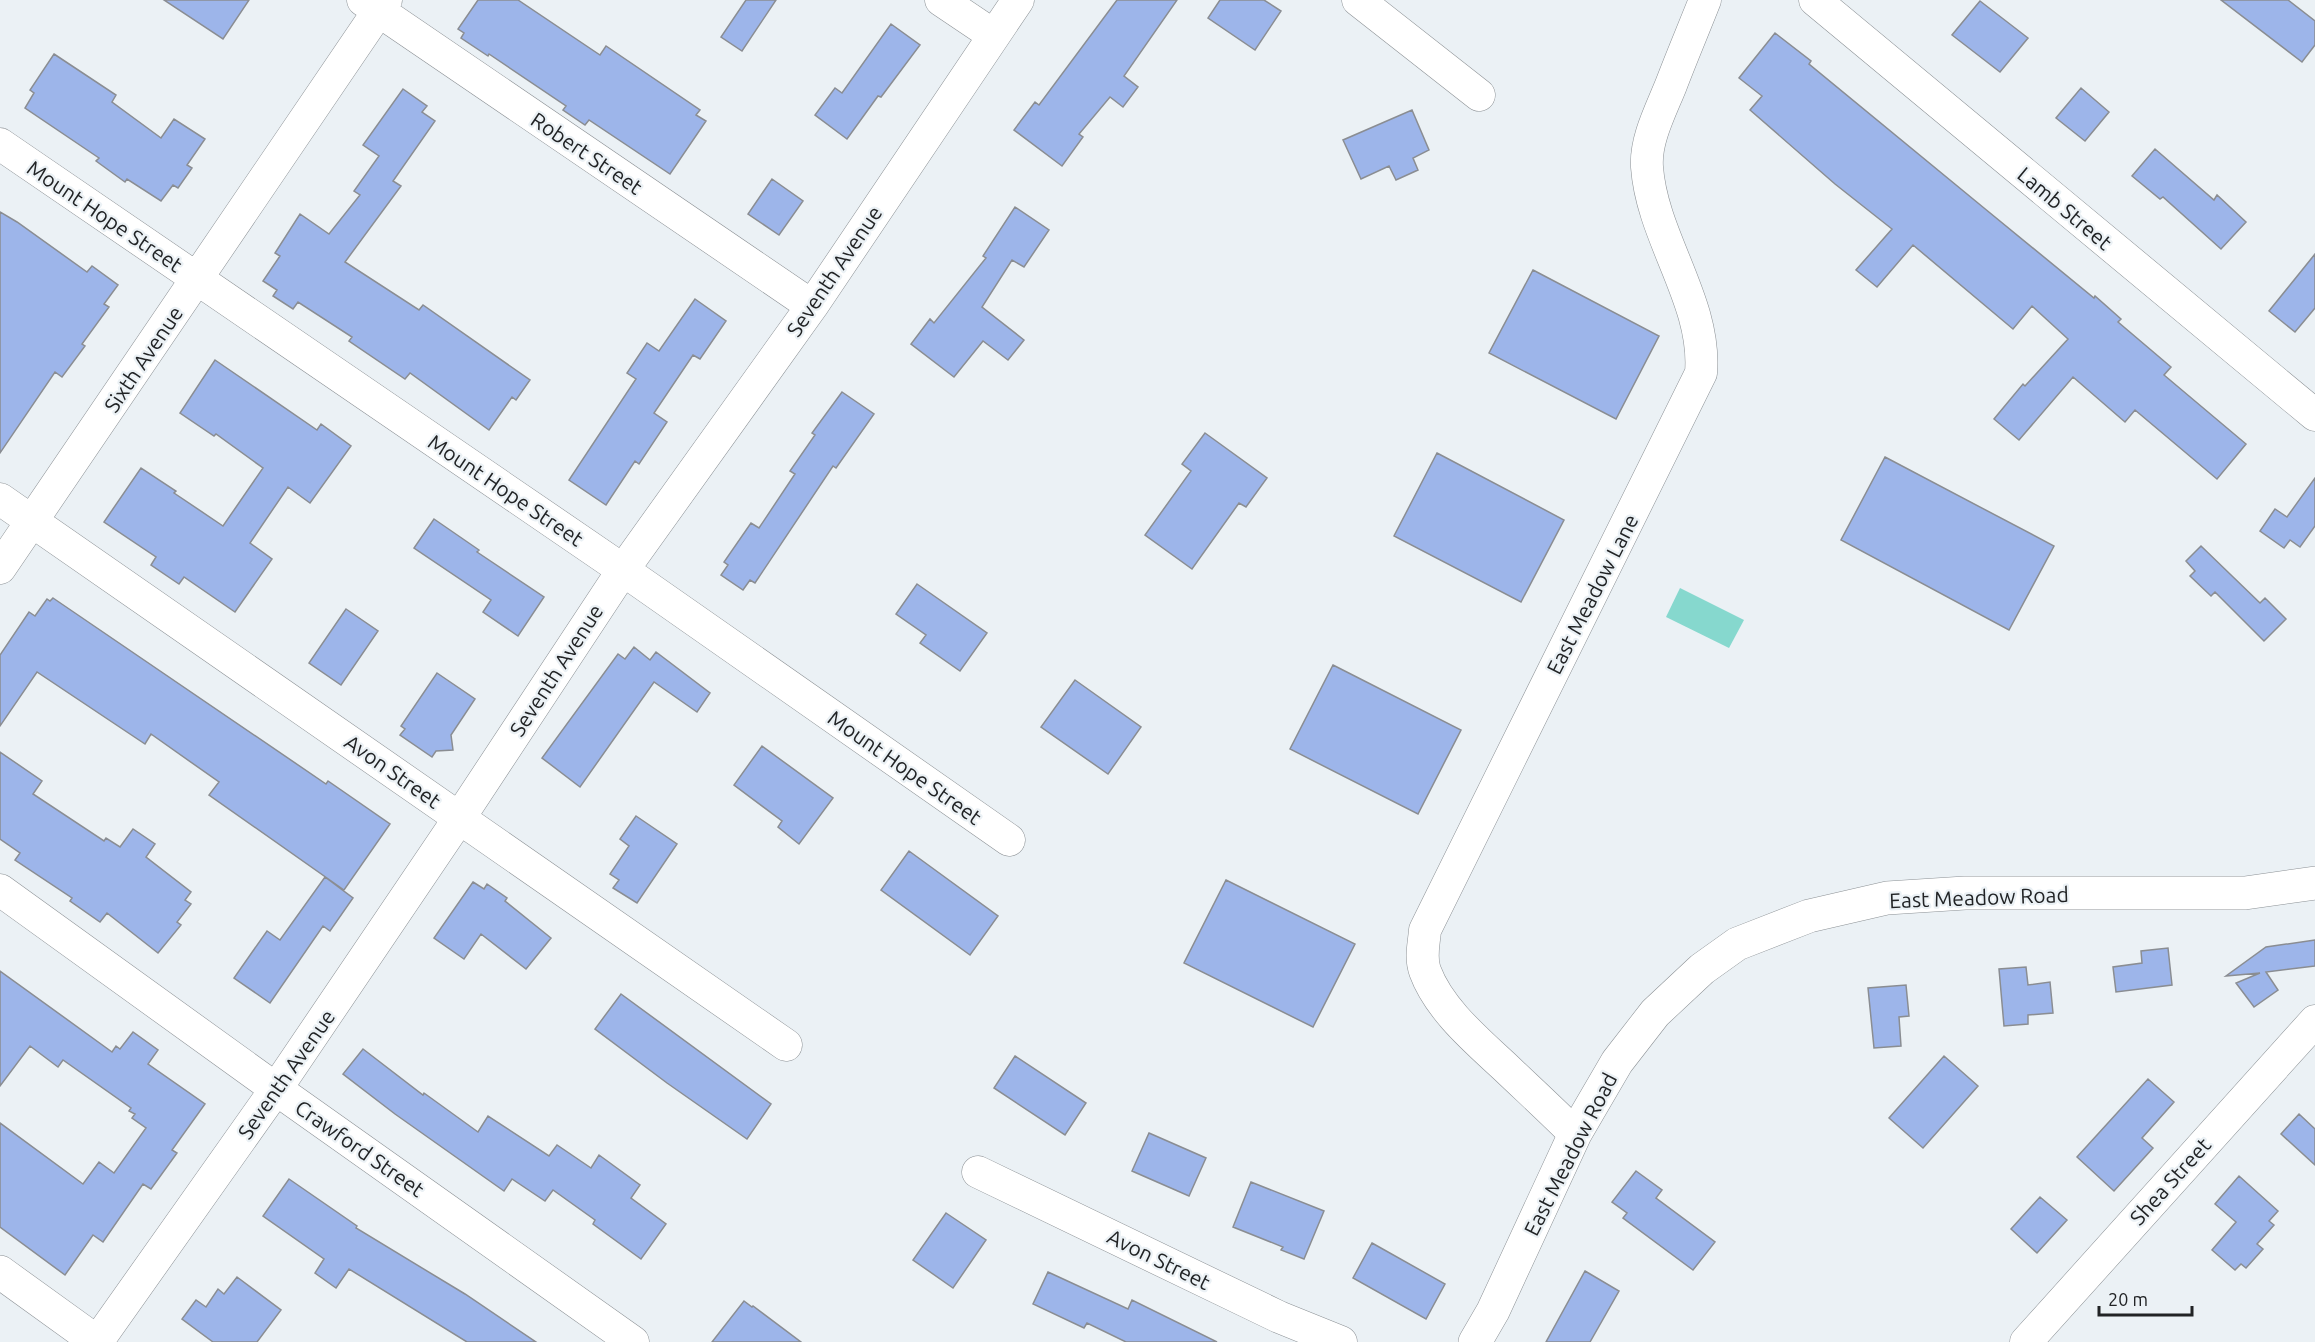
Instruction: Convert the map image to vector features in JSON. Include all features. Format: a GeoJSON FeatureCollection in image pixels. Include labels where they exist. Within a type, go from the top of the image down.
{"type":"FeatureCollection","features":[{"type":"Feature","properties":{"kind":"street"},"geometry":{"type":"LineString","coordinates":[[941,0],[993,35]]}},
{"type":"Feature","properties":{"kind":"street","name":"Seventh Avenue"},"geometry":{"type":"LineString","coordinates":[[97,1342],[276,1089],[623,570],[812,306],[1018,0]]}},
{"type":"Feature","properties":{"kind":"street"},"geometry":{"type":"LineString","coordinates":[[1358,0],[1479,95]]}},
{"type":"Feature","properties":{"kind":"street","name":"East Meadow Lane"},"geometry":{"type":"LineString","coordinates":[[1575,1134],[1479,1042],[1450,1010],[1435,990],[1425,970],[1422,954],[1425,930],[1701,373],[1700,334],[1653,202],[1646,166],[1656,123],[1705,0]]}},
{"type":"Feature","properties":{"kind":"street","name":"Lamb Street"},"geometry":{"type":"LineString","coordinates":[[1815,0],[2315,415]]}},
{"type":"Feature","properties":{"kind":"street","name":"Sixth Avenue"},"geometry":{"type":"LineString","coordinates":[[0,568],[197,279],[376,4]]}},
{"type":"Feature","properties":{"kind":"street","name":"Robert Street"},"geometry":{"type":"LineString","coordinates":[[376,4],[812,306]]}},
{"type":"Feature","properties":{"kind":"street","name":"Mount Hope Street"},"geometry":{"type":"LineString","coordinates":[[0,144],[623,570],[1009,840]]}},
{"type":"Feature","properties":{"kind":"street","name":"Avon Street"},"geometry":{"type":"LineString","coordinates":[[0,499],[786,1045]]}},
{"type":"Feature","properties":{"kind":"street","name":"East Meadow Road"},"geometry":{"type":"LineString","coordinates":[[1475,1342],[1493,1311],[1575,1134],[1617,1062],[1655,1013],[1702,969],[1737,944],[1809,916],[1887,898],[1965,893],[2245,893],[2315,883]]}},
{"type":"Feature","properties":{"kind":"street","name":"Crawford Street"},"geometry":{"type":"LineString","coordinates":[[0,890],[633,1342]]}},
{"type":"Feature","properties":{"kind":"street","name":"Shea Street"},"geometry":{"type":"LineString","coordinates":[[2026,1342],[2315,1021]]}},
{"type":"Feature","properties":{"kind":"street","name":"Avon Street"},"geometry":{"type":"LineString","coordinates":[[978,1172],[1279,1317],[1341,1342]]}},
{"type":"Feature","properties":{"kind":"street"},"geometry":{"type":"LineString","coordinates":[[0,1272],[97,1342]]}},
{"type":"Feature","properties":{"kind":"shaded area"},"geometry":{"type":"Polygon","coordinates":[[[1680,588],[1744,620],[1729,648],[1666,617],[1680,588]]]}},
{"type":"Feature","properties":{"kind":"building"},"geometry":{"type":"Polygon","coordinates":[[[164,0],[249,0],[223,39],[164,0]]]}},
{"type":"Feature","properties":{"kind":"building"},"geometry":{"type":"Polygon","coordinates":[[[478,0],[518,0],[600,55],[606,46],[700,110],[696,115],[706,121],[670,174],[589,120],[585,125],[563,110],[566,106],[461,38],[464,33],[458,29],[478,0]]]}},
{"type":"Feature","properties":{"kind":"building"},"geometry":{"type":"Polygon","coordinates":[[[746,0],[776,0],[742,51],[721,37],[746,0]]]}},
{"type":"Feature","properties":{"kind":"building"},"geometry":{"type":"Polygon","coordinates":[[[1117,0],[1177,0],[1124,76],[1138,87],[1123,107],[1110,97],[1079,134],[1083,137],[1062,166],[1014,130],[1035,102],[1039,105],[1117,0]]]}},
{"type":"Feature","properties":{"kind":"building"},"geometry":{"type":"Polygon","coordinates":[[[1220,0],[1264,0],[1281,11],[1255,50],[1208,18],[1220,0]]]}},
{"type":"Feature","properties":{"kind":"building"},"geometry":{"type":"Polygon","coordinates":[[[2221,0],[2288,0],[2315,21],[2315,45],[2302,62],[2221,0]]]}},
{"type":"Feature","properties":{"kind":"building"},"geometry":{"type":"Polygon","coordinates":[[[1980,1],[2028,38],[2000,72],[1952,35],[1980,1]]]}},
{"type":"Feature","properties":{"kind":"building"},"geometry":{"type":"Polygon","coordinates":[[[891,24],[920,45],[881,97],[878,96],[847,139],[815,115],[835,88],[842,93],[891,24]]]}},
{"type":"Feature","properties":{"kind":"building"},"geometry":{"type":"Polygon","coordinates":[[[1775,33],[1811,61],[1809,64],[1984,208],[2094,298],[2095,296],[2121,319],[2118,322],[2171,367],[2164,375],[2246,444],[2217,479],[2135,410],[2125,422],[2073,377],[2019,440],[1994,419],[2023,384],[2025,386],[2068,339],[2032,306],[2013,329],[1913,245],[1877,287],[1856,270],[1892,229],[1835,184],[1750,110],[1762,96],[1739,78],[1775,33]]]}},
{"type":"Feature","properties":{"kind":"building"},"geometry":{"type":"Polygon","coordinates":[[[54,54],[116,95],[112,102],[161,138],[174,119],[205,139],[187,165],[192,168],[178,188],[173,185],[161,201],[127,179],[125,182],[96,161],[99,158],[25,108],[34,93],[30,90],[54,54]]]}},
{"type":"Feature","properties":{"kind":"building"},"geometry":{"type":"Polygon","coordinates":[[[2081,88],[2109,112],[2085,141],[2056,118],[2081,88]]]}},
{"type":"Feature","properties":{"kind":"building"},"geometry":{"type":"Polygon","coordinates":[[[403,89],[427,106],[422,112],[435,121],[393,181],[401,186],[345,262],[419,310],[423,305],[530,380],[516,400],[512,397],[489,430],[410,373],[405,379],[349,341],[352,337],[298,302],[293,309],[273,296],[277,290],[263,281],[280,256],[275,253],[300,214],[329,234],[360,195],[354,191],[379,156],[363,145],[403,89]]]}},
{"type":"Feature","properties":{"kind":"building"},"geometry":{"type":"Polygon","coordinates":[[[1412,110],[1429,150],[1413,158],[1418,170],[1396,180],[1389,166],[1361,179],[1343,140],[1412,110]]]}},
{"type":"Feature","properties":{"kind":"building"},"geometry":{"type":"Polygon","coordinates":[[[2155,149],[2214,200],[2217,195],[2246,222],[2221,249],[2163,197],[2160,199],[2132,176],[2155,149]]]}},
{"type":"Feature","properties":{"kind":"building"},"geometry":{"type":"Polygon","coordinates":[[[772,179],[803,201],[779,235],[748,214],[772,179]]]}},
{"type":"Feature","properties":{"kind":"building"},"geometry":{"type":"Polygon","coordinates":[[[1015,207],[1049,230],[1024,267],[1012,260],[982,307],[1024,340],[1008,360],[983,341],[954,377],[911,344],[930,319],[934,323],[986,258],[983,256],[1015,207]]]}},
{"type":"Feature","properties":{"kind":"building"},"geometry":{"type":"Polygon","coordinates":[[[0,212],[87,272],[92,266],[118,285],[104,304],[109,307],[82,344],[85,346],[62,377],[55,372],[0,453],[0,212]]]}},
{"type":"Feature","properties":{"kind":"building"},"geometry":{"type":"Polygon","coordinates":[[[2315,254],[2315,308],[2295,332],[2269,311],[2315,254]]]}},
{"type":"Feature","properties":{"kind":"building"},"geometry":{"type":"Polygon","coordinates":[[[1533,270],[1659,336],[1616,419],[1489,353],[1533,270]]]}},
{"type":"Feature","properties":{"kind":"building"},"geometry":{"type":"Polygon","coordinates":[[[695,299],[726,321],[700,359],[693,355],[654,413],[667,422],[639,464],[635,461],[606,505],[569,480],[636,379],[627,373],[647,343],[659,351],[695,299]]]}},
{"type":"Feature","properties":{"kind":"building"},"geometry":{"type":"Polygon","coordinates":[[[215,360],[317,430],[321,424],[351,446],[310,503],[288,487],[250,543],[272,559],[235,612],[184,577],[179,584],[151,565],[156,557],[104,522],[141,468],[223,526],[263,468],[216,434],[214,436],[180,413],[215,360]]]}},
{"type":"Feature","properties":{"kind":"building"},"geometry":{"type":"Polygon","coordinates":[[[842,392],[874,414],[836,468],[833,466],[755,583],[750,580],[743,590],[721,575],[728,565],[724,562],[751,523],[759,528],[795,474],[790,471],[815,435],[812,433],[842,392]]]}},
{"type":"Feature","properties":{"kind":"building"},"geometry":{"type":"Polygon","coordinates":[[[1205,433],[1267,478],[1246,507],[1239,503],[1192,569],[1145,535],[1191,471],[1182,464],[1205,433]]]}},
{"type":"Feature","properties":{"kind":"building"},"geometry":{"type":"Polygon","coordinates":[[[1437,453],[1564,520],[1521,602],[1394,536],[1437,453]]]}},
{"type":"Feature","properties":{"kind":"building"},"geometry":{"type":"Polygon","coordinates":[[[1885,457],[2054,546],[2009,630],[1841,540],[1885,457]]]}},
{"type":"Feature","properties":{"kind":"building"},"geometry":{"type":"Polygon","coordinates":[[[2315,478],[2315,526],[2300,547],[2290,540],[2284,548],[2260,531],[2275,509],[2287,517],[2315,478]]]}},
{"type":"Feature","properties":{"kind":"building"},"geometry":{"type":"Polygon","coordinates":[[[434,519],[479,550],[477,552],[544,597],[518,636],[483,612],[491,600],[414,548],[434,519]]]}},
{"type":"Feature","properties":{"kind":"building"},"geometry":{"type":"Polygon","coordinates":[[[2201,546],[2260,603],[2265,598],[2286,619],[2264,641],[2215,592],[2211,596],[2190,576],[2195,571],[2186,561],[2201,546]]]}},
{"type":"Feature","properties":{"kind":"building"},"geometry":{"type":"Polygon","coordinates":[[[917,584],[987,633],[960,671],[920,643],[926,635],[896,614],[917,584]]]}},
{"type":"Feature","properties":{"kind":"building"},"geometry":{"type":"Polygon","coordinates":[[[53,598],[326,784],[328,781],[390,824],[344,890],[209,795],[219,782],[151,734],[145,744],[37,672],[0,726],[0,655],[29,612],[35,616],[47,599],[50,601],[53,598]]]}},
{"type":"Feature","properties":{"kind":"building"},"geometry":{"type":"Polygon","coordinates":[[[346,609],[378,631],[341,685],[309,663],[346,609]]]}},
{"type":"Feature","properties":{"kind":"building"},"geometry":{"type":"Polygon","coordinates":[[[634,647],[650,660],[656,652],[710,693],[697,712],[654,682],[580,787],[542,758],[618,654],[625,659],[634,647]]]}},
{"type":"Feature","properties":{"kind":"building"},"geometry":{"type":"Polygon","coordinates":[[[1333,665],[1461,730],[1418,814],[1290,749],[1333,665]]]}},
{"type":"Feature","properties":{"kind":"building"},"geometry":{"type":"Polygon","coordinates":[[[437,673],[475,699],[451,735],[453,750],[436,751],[432,757],[400,735],[405,729],[401,726],[437,673]]]}},
{"type":"Feature","properties":{"kind":"building"},"geometry":{"type":"Polygon","coordinates":[[[1075,680],[1141,727],[1108,774],[1041,727],[1075,680]]]}},
{"type":"Feature","properties":{"kind":"building"},"geometry":{"type":"Polygon","coordinates":[[[762,746],[833,798],[799,844],[778,827],[782,821],[734,785],[762,746]]]}},
{"type":"Feature","properties":{"kind":"building"},"geometry":{"type":"Polygon","coordinates":[[[0,752],[42,781],[33,794],[104,841],[106,838],[120,847],[133,829],[155,844],[146,857],[191,892],[185,900],[191,904],[177,922],[181,925],[158,953],[107,913],[100,922],[70,901],[72,898],[15,860],[20,853],[0,839],[0,752]]]}},
{"type":"Feature","properties":{"kind":"building"},"geometry":{"type":"Polygon","coordinates":[[[636,816],[677,844],[637,903],[613,888],[619,880],[610,874],[629,846],[620,839],[636,816]]]}},
{"type":"Feature","properties":{"kind":"building"},"geometry":{"type":"Polygon","coordinates":[[[909,851],[998,916],[970,955],[881,890],[909,851]]]}},
{"type":"Feature","properties":{"kind":"building"},"geometry":{"type":"Polygon","coordinates":[[[325,877],[353,898],[330,931],[323,926],[270,1003],[234,978],[267,931],[280,940],[325,877]]]}},
{"type":"Feature","properties":{"kind":"building"},"geometry":{"type":"Polygon","coordinates":[[[1226,880],[1355,944],[1313,1027],[1184,963],[1226,880]]]}},
{"type":"Feature","properties":{"kind":"building"},"geometry":{"type":"Polygon","coordinates":[[[473,882],[484,889],[487,884],[507,898],[505,901],[551,938],[526,969],[481,934],[464,959],[434,938],[473,882]]]}},
{"type":"Feature","properties":{"kind":"building"},"geometry":{"type":"Polygon","coordinates":[[[2315,940],[2315,966],[2266,972],[2278,990],[2254,1007],[2236,983],[2260,973],[2226,976],[2266,947],[2315,940]]]}},
{"type":"Feature","properties":{"kind":"building"},"geometry":{"type":"Polygon","coordinates":[[[2168,948],[2172,985],[2116,992],[2113,967],[2142,963],[2141,951],[2168,948]]]}},
{"type":"Feature","properties":{"kind":"building"},"geometry":{"type":"Polygon","coordinates":[[[2026,967],[2028,985],[2050,982],[2053,1013],[2028,1015],[2028,1024],[2004,1026],[1999,969],[2026,967]]]}},
{"type":"Feature","properties":{"kind":"building"},"geometry":{"type":"Polygon","coordinates":[[[0,971],[112,1052],[116,1046],[120,1049],[133,1032],[158,1050],[148,1064],[205,1104],[172,1150],[177,1153],[151,1189],[143,1184],[103,1242],[93,1235],[65,1275],[0,1227],[0,1123],[83,1184],[99,1162],[114,1173],[146,1128],[132,1118],[135,1114],[129,1111],[131,1108],[63,1060],[58,1067],[30,1046],[0,1086],[0,971]]]}},
{"type":"Feature","properties":{"kind":"building"},"geometry":{"type":"Polygon","coordinates":[[[1906,985],[1909,1016],[1899,1017],[1901,1046],[1874,1048],[1868,988],[1906,985]]]}},
{"type":"Feature","properties":{"kind":"building"},"geometry":{"type":"Polygon","coordinates":[[[621,994],[771,1104],[747,1139],[595,1029],[621,994]]]}},
{"type":"Feature","properties":{"kind":"building"},"geometry":{"type":"Polygon","coordinates":[[[363,1049],[423,1095],[424,1093],[478,1132],[488,1116],[549,1156],[557,1145],[591,1168],[599,1155],[640,1185],[631,1198],[666,1224],[641,1259],[593,1224],[595,1220],[553,1190],[545,1201],[512,1179],[504,1191],[343,1074],[363,1049]]]}},
{"type":"Feature","properties":{"kind":"building"},"geometry":{"type":"Polygon","coordinates":[[[1015,1056],[1086,1103],[1065,1135],[994,1088],[1015,1056]]]}},
{"type":"Feature","properties":{"kind":"building"},"geometry":{"type":"Polygon","coordinates":[[[1944,1056],[1978,1086],[1923,1148],[1889,1118],[1944,1056]]]}},
{"type":"Feature","properties":{"kind":"building"},"geometry":{"type":"Polygon","coordinates":[[[2148,1079],[2174,1102],[2142,1138],[2153,1148],[2114,1191],[2077,1157],[2148,1079]]]}},
{"type":"Feature","properties":{"kind":"building"},"geometry":{"type":"Polygon","coordinates":[[[2299,1114],[2315,1129],[2315,1165],[2281,1134],[2299,1114]]]}},
{"type":"Feature","properties":{"kind":"building"},"geometry":{"type":"Polygon","coordinates":[[[1149,1133],[1206,1158],[1189,1196],[1132,1171],[1149,1133]]]}},
{"type":"Feature","properties":{"kind":"building"},"geometry":{"type":"Polygon","coordinates":[[[1636,1171],[1662,1190],[1656,1198],[1715,1242],[1693,1270],[1623,1218],[1627,1213],[1612,1202],[1636,1171]]]}},
{"type":"Feature","properties":{"kind":"building"},"geometry":{"type":"Polygon","coordinates":[[[2239,1176],[2278,1211],[2269,1221],[2274,1225],[2257,1244],[2263,1249],[2246,1268],[2241,1264],[2235,1270],[2212,1250],[2236,1222],[2215,1204],[2239,1176]]]}},
{"type":"Feature","properties":{"kind":"building"},"geometry":{"type":"Polygon","coordinates":[[[289,1179],[357,1226],[356,1228],[465,1294],[536,1342],[467,1342],[349,1269],[336,1288],[315,1273],[324,1259],[263,1216],[289,1179]]]}},
{"type":"Feature","properties":{"kind":"building"},"geometry":{"type":"Polygon","coordinates":[[[1251,1182],[1324,1211],[1304,1259],[1281,1250],[1283,1247],[1233,1227],[1251,1182]]]}},
{"type":"Feature","properties":{"kind":"building"},"geometry":{"type":"Polygon","coordinates":[[[2040,1197],[2067,1220],[2037,1253],[2011,1229],[2040,1197]]]}},
{"type":"Feature","properties":{"kind":"building"},"geometry":{"type":"Polygon","coordinates":[[[946,1213],[986,1240],[953,1288],[913,1260],[946,1213]]]}},
{"type":"Feature","properties":{"kind":"building"},"geometry":{"type":"Polygon","coordinates":[[[1372,1243],[1445,1284],[1426,1319],[1353,1278],[1372,1243]]]}},
{"type":"Feature","properties":{"kind":"building"},"geometry":{"type":"Polygon","coordinates":[[[1585,1271],[1619,1291],[1590,1342],[1546,1342],[1585,1271]]]}},
{"type":"Feature","properties":{"kind":"building"},"geometry":{"type":"Polygon","coordinates":[[[1048,1272],[1128,1309],[1132,1300],[1217,1342],[1126,1342],[1087,1323],[1084,1328],[1033,1304],[1048,1272]]]}},
{"type":"Feature","properties":{"kind":"building"},"geometry":{"type":"Polygon","coordinates":[[[237,1277],[281,1310],[257,1342],[213,1342],[182,1319],[196,1300],[206,1307],[218,1289],[224,1294],[237,1277]]]}},
{"type":"Feature","properties":{"kind":"building"},"geometry":{"type":"Polygon","coordinates":[[[744,1301],[753,1306],[801,1342],[712,1342],[744,1301]]]}}]}
